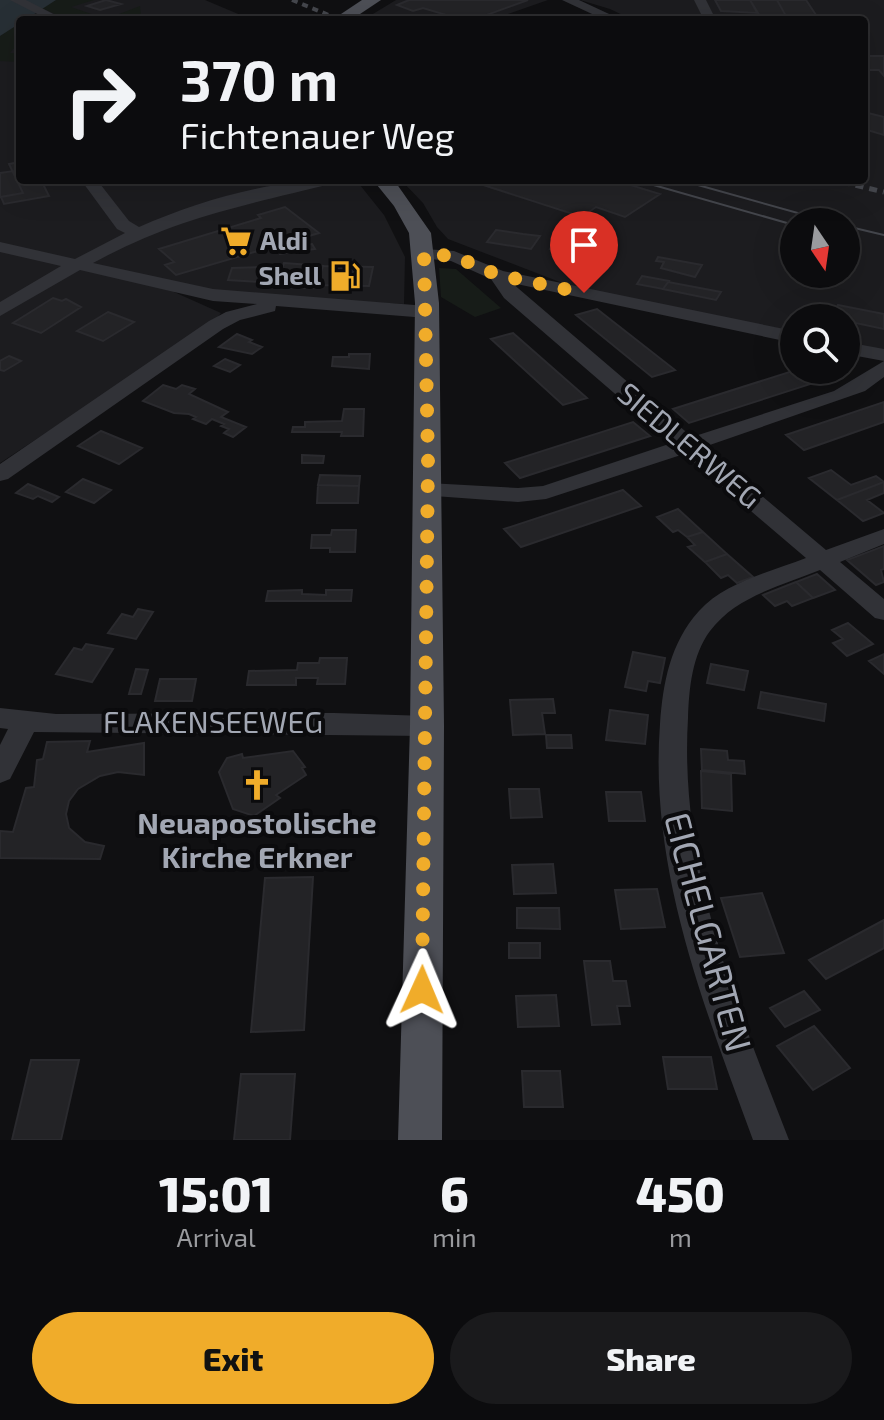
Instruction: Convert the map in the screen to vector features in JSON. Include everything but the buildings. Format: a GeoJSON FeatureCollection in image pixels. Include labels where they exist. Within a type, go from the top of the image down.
{"type":"FeatureCollection","features":[{"type":"Feature","properties":{"kind":"main road"},"geometry":{"type":"LineString","coordinates":[[347,16],[373,0]]}},
{"type":"Feature","properties":{"kind":"main road"},"geometry":{"type":"LineString","coordinates":[[386,184],[413,218],[420,233],[427,312],[427,726],[420,1140]]}},
{"type":"Feature","properties":{"kind":"street"},"geometry":{"type":"LineString","coordinates":[[16,0],[51,16]]}},
{"type":"Feature","properties":{"kind":"street"},"geometry":{"type":"LineString","coordinates":[[568,0],[606,16]]}},
{"type":"Feature","properties":{"kind":"street"},"geometry":{"type":"LineString","coordinates":[[92,184],[123,225],[138,233]]}},
{"type":"Feature","properties":{"kind":"street"},"geometry":{"type":"LineString","coordinates":[[0,310],[75,265],[138,233],[238,200],[310,184]]}},
{"type":"Feature","properties":{"kind":"street"},"geometry":{"type":"LineString","coordinates":[[0,247],[213,295],[427,312]]}},
{"type":"Feature","properties":{"kind":"street"},"geometry":{"type":"LineString","coordinates":[[424,254],[454,256],[498,275],[780,334]]}},
{"type":"Feature","properties":{"kind":"street","name":"SIEDLERWEG"},"geometry":{"type":"LineString","coordinates":[[498,275],[510,294],[884,612]]}},
{"type":"Feature","properties":{"kind":"street"},"geometry":{"type":"LineString","coordinates":[[213,295],[221,304],[223,313],[216,325]]}},
{"type":"Feature","properties":{"kind":"street"},"geometry":{"type":"LineString","coordinates":[[0,474],[216,325],[259,308],[289,303]]}},
{"type":"Feature","properties":{"kind":"street"},"geometry":{"type":"LineString","coordinates":[[860,351],[884,355]]}},
{"type":"Feature","properties":{"kind":"street"},"geometry":{"type":"LineString","coordinates":[[428,490],[518,495],[546,492],[841,395],[858,387],[884,367]]}},
{"type":"Feature","properties":{"kind":"street","name":"EICHELGARTEN"},"geometry":{"type":"LineString","coordinates":[[771,1140],[714,976],[684,869],[672,799],[671,729],[687,647],[710,613],[728,598],[884,536]]}},
{"type":"Feature","properties":{"kind":"street"},"geometry":{"type":"LineString","coordinates":[[0,772],[12,721]]}},
{"type":"Feature","properties":{"kind":"street","name":"FLAKENSEEWEG"},"geometry":{"type":"LineString","coordinates":[[12,721],[427,726]]}},
{"type":"Feature","properties":{"kind":"shaded area"},"geometry":{"type":"Polygon","coordinates":[[[0,0],[56,0],[31,16],[16,16],[16,26],[0,36],[0,0]]]}},
{"type":"Feature","properties":{"kind":"shaded area"},"geometry":{"type":"Polygon","coordinates":[[[56,0],[205,0],[243,16],[30,16],[56,0]]]}},
{"type":"Feature","properties":{"kind":"shaded area"},"geometry":{"type":"Polygon","coordinates":[[[56,0],[94,0],[71,7],[97,16],[59,16],[42,8],[56,0]]]}},
{"type":"Feature","properties":{"kind":"shaded area"},"geometry":{"type":"Polygon","coordinates":[[[396,0],[548,0],[502,16],[370,16],[396,0]]]}},
{"type":"Feature","properties":{"kind":"shaded area"},"geometry":{"type":"Polygon","coordinates":[[[580,0],[884,0],[884,355],[860,350],[860,304],[780,304],[780,333],[578,289],[448,239],[423,203],[405,184],[868,184],[868,16],[625,16],[580,0]]]}},
{"type":"Feature","properties":{"kind":"shaded area"},"geometry":{"type":"Polygon","coordinates":[[[140,6],[141,16],[114,16],[140,6]]]}},
{"type":"Feature","properties":{"kind":"shaded area"},"geometry":{"type":"Polygon","coordinates":[[[16,25],[16,184],[359,184],[384,215],[405,257],[404,304],[174,292],[221,313],[212,324],[0,463],[0,36],[16,25]]]}},
{"type":"Feature","properties":{"kind":"shaded area"},"geometry":{"type":"Polygon","coordinates":[[[16,25],[16,49],[10,53],[16,53],[16,62],[0,61],[0,36],[16,25]]]}},
{"type":"Feature","properties":{"kind":"shaded area"},"geometry":{"type":"Polygon","coordinates":[[[439,268],[456,269],[501,308],[475,317],[441,297],[439,268]]]}},
{"type":"Feature","properties":{"kind":"tram line"},"geometry":{"type":"LineString","coordinates":[[650,184],[780,221]]}},
{"type":"Feature","properties":{"kind":"tram line"},"geometry":{"type":"LineString","coordinates":[[694,184],[780,208]]}},
{"type":"Feature","properties":{"kind":"tram line"},"geometry":{"type":"LineString","coordinates":[[860,229],[884,235]]}},
{"type":"Feature","properties":{"kind":"railway"},"geometry":{"type":"LineString","coordinates":[[292,0],[331,16]]}},
{"type":"Feature","properties":{"kind":"railway"},"geometry":{"type":"LineString","coordinates":[[850,184],[884,192]]}},
{"type":"Feature","properties":{"kind":"place","name":"Aldi"},"geometry":{"type":"Point","coordinates":[236,241]}},
{"type":"Feature","properties":{"kind":"place","name":"Shell"},"geometry":{"type":"Point","coordinates":[345,276]}},
{"type":"Feature","properties":{"kind":"place","name":"Neuapostolische Kirche Erkner"},"geometry":{"type":"Point","coordinates":[257,785]}},
{"type":"Feature","properties":{"kind":"route"},"geometry":{"type":"LineString","coordinates":[[422,990],[428,461],[424,254],[454,256],[498,275],[584,293]]}}]}
